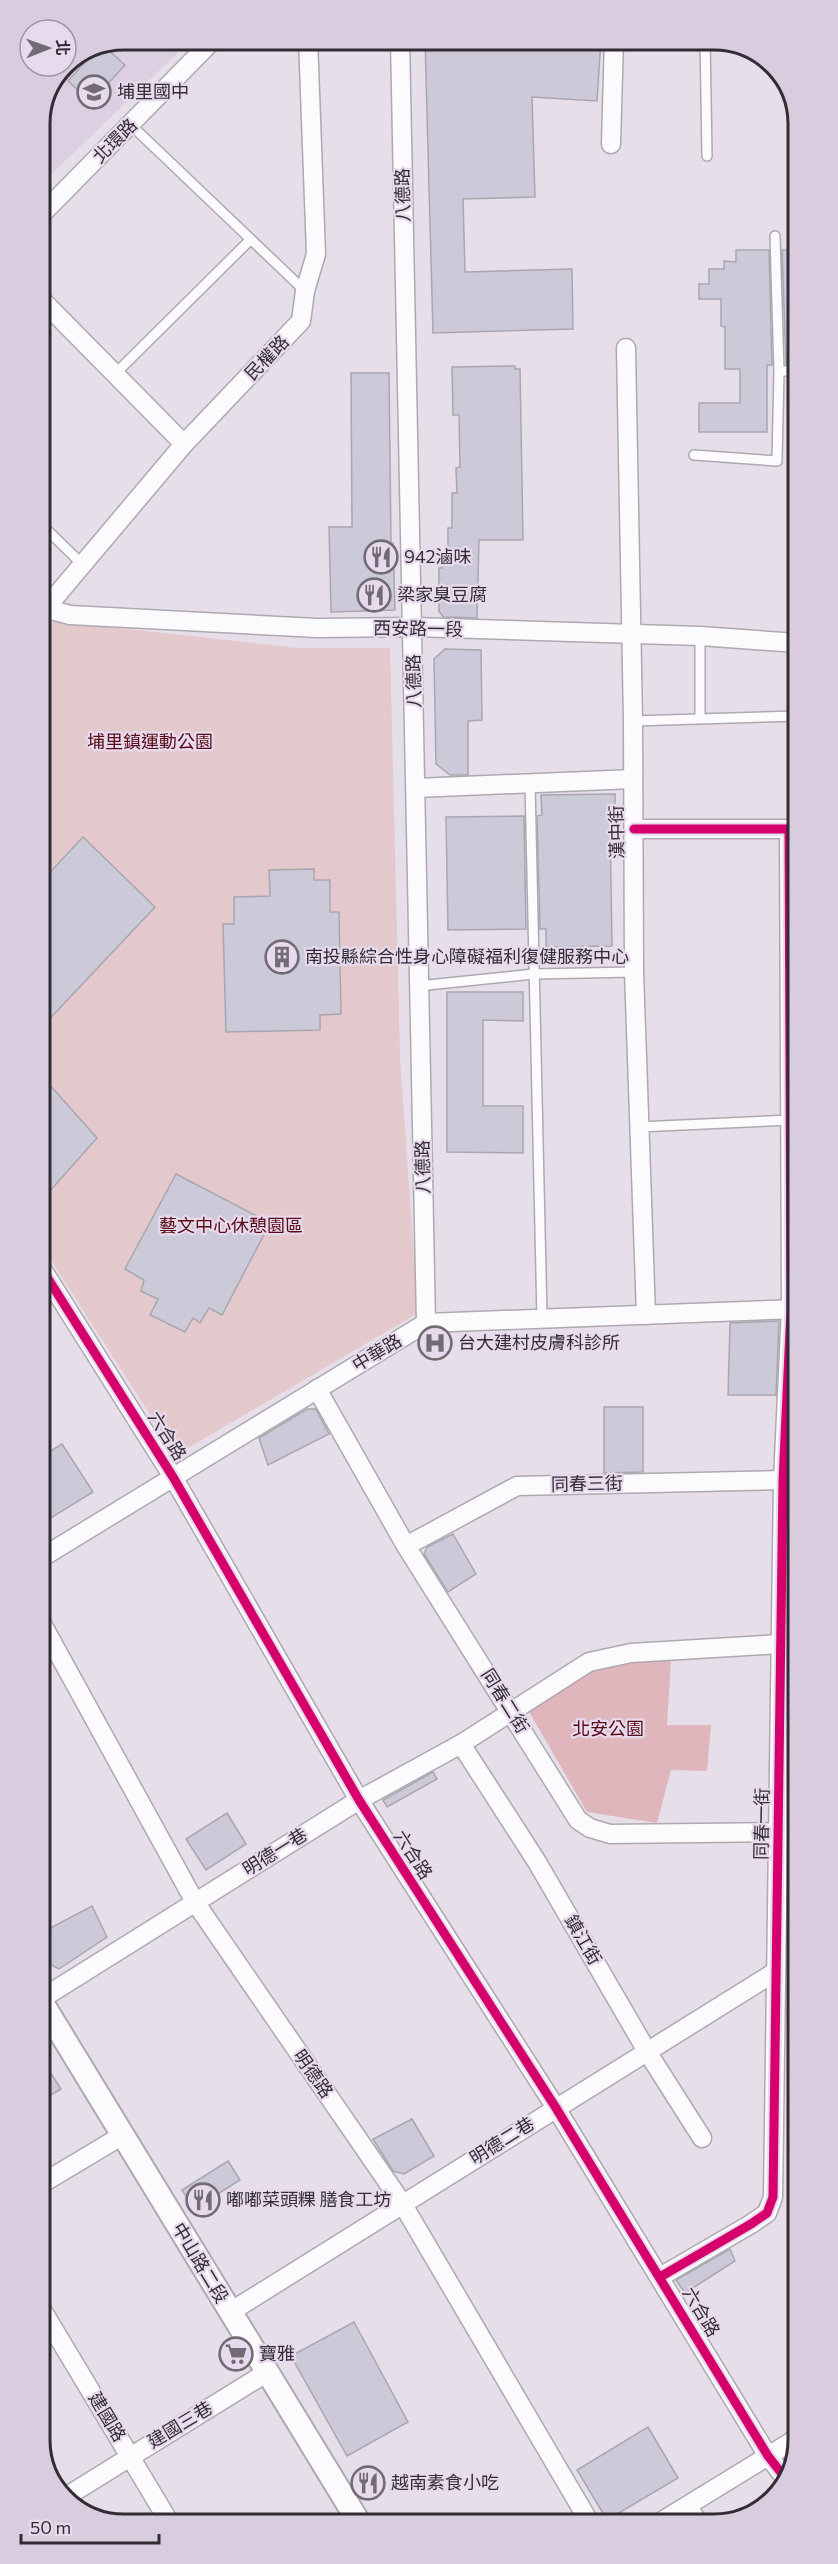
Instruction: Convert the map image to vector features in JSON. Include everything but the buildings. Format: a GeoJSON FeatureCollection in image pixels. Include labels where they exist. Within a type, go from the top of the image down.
{"type":"FeatureCollection","features":[{"type":"Feature","properties":{"kind":"street","name":"北環路"},"geometry":{"type":"LineString","coordinates":[[50,206],[204,49]]}},
{"type":"Feature","properties":{"kind":"street","name":"民權路"},"geometry":{"type":"LineString","coordinates":[[50,600],[184,444],[301,321],[305,291],[316,254],[308,49]]}},
{"type":"Feature","properties":{"kind":"street","name":"八德路"},"geometry":{"type":"LineString","coordinates":[[400,49],[426,1323]]}},
{"type":"Feature","properties":{"kind":"street"},"geometry":{"type":"LineString","coordinates":[[611,144],[614,50]]}},
{"type":"Feature","properties":{"kind":"street"},"geometry":{"type":"LineString","coordinates":[[50,308],[184,444]]}},
{"type":"Feature","properties":{"kind":"street","name":"漢中街"},"geometry":{"type":"LineString","coordinates":[[626,348],[633,721],[634,972],[646,1315]]}},
{"type":"Feature","properties":{"kind":"street","name":"西安路一段"},"geometry":{"type":"LineString","coordinates":[[50,612],[70,615],[317,628],[413,627],[700,636],[788,642]]}},
{"type":"Feature","properties":{"kind":"street"},"geometry":{"type":"LineString","coordinates":[[416,788],[633,778]]}},
{"type":"Feature","properties":{"kind":"street","name":"同春一街"},"geometry":{"type":"LineString","coordinates":[[634,829],[788,829]]}},
{"type":"Feature","properties":{"kind":"street","name":"六合路"},"geometry":{"type":"LineString","coordinates":[[50,1282],[173,1477],[359,1800],[556,2108],[768,2456],[781,2473]]}},
{"type":"Feature","properties":{"kind":"street","name":"中華路"},"geometry":{"type":"LineString","coordinates":[[50,1552],[426,1323],[788,1309]]}},
{"type":"Feature","properties":{"kind":"street","name":"同春二街"},"geometry":{"type":"LineString","coordinates":[[317,1389],[406,1546],[579,1820],[590,1828],[610,1834],[788,1832]]}},
{"type":"Feature","properties":{"kind":"street","name":"同春一街"},"geometry":{"type":"LineString","coordinates":[[788,1402],[783,1480],[788,1542]]}},
{"type":"Feature","properties":{"kind":"street","name":"同春三街"},"geometry":{"type":"LineString","coordinates":[[406,1546],[517,1485],[783,1480]]}},
{"type":"Feature","properties":{"kind":"street","name":"同春一街"},"geometry":{"type":"LineString","coordinates":[[660,2277],[767,2213],[773,2197],[781,1644],[788,1584]]}},
{"type":"Feature","properties":{"kind":"street","name":"明德路"},"geometry":{"type":"LineString","coordinates":[[50,1638],[195,1902],[402,2203],[585,2514]]}},
{"type":"Feature","properties":{"kind":"street","name":"明德一巷"},"geometry":{"type":"LineString","coordinates":[[50,1994],[359,1800],[461,1744],[589,1662],[631,1653],[781,1644]]}},
{"type":"Feature","properties":{"kind":"street","name":"鎮江街"},"geometry":{"type":"LineString","coordinates":[[461,1744],[537,1862],[648,2053],[702,2138]]}},
{"type":"Feature","properties":{"kind":"street","name":"明德二巷"},"geometry":{"type":"LineString","coordinates":[[230,2312],[775,1972]]}},
{"type":"Feature","properties":{"kind":"street","name":"中山路二段"},"geometry":{"type":"LineString","coordinates":[[50,2015],[354,2514]]}},
{"type":"Feature","properties":{"kind":"street"},"geometry":{"type":"LineString","coordinates":[[50,2179],[123,2135]]}},
{"type":"Feature","properties":{"kind":"street","name":"建國路"},"geometry":{"type":"LineString","coordinates":[[50,2323],[165,2514]]}},
{"type":"Feature","properties":{"kind":"street","name":"建國三巷"},"geometry":{"type":"LineString","coordinates":[[72,2493],[266,2373]]}},
{"type":"Feature","properties":{"kind":"street"},"geometry":{"type":"LineString","coordinates":[[673,2514],[788,2444]]}},
{"type":"Feature","properties":{"kind":"lane"},"geometry":{"type":"LineString","coordinates":[[705,50],[707,156]]}},
{"type":"Feature","properties":{"kind":"lane"},"geometry":{"type":"LineString","coordinates":[[132,125],[305,291]]}},
{"type":"Feature","properties":{"kind":"lane"},"geometry":{"type":"LineString","coordinates":[[694,455],[777,460],[779,371],[775,236]]}},
{"type":"Feature","properties":{"kind":"lane"},"geometry":{"type":"LineString","coordinates":[[116,373],[250,240]]}},
{"type":"Feature","properties":{"kind":"lane"},"geometry":{"type":"LineString","coordinates":[[779,371],[788,371]]}},
{"type":"Feature","properties":{"kind":"lane"},"geometry":{"type":"LineString","coordinates":[[50,533],[82,564]]}},
{"type":"Feature","properties":{"kind":"lane"},"geometry":{"type":"LineString","coordinates":[[700,636],[700,717]]}},
{"type":"Feature","properties":{"kind":"lane"},"geometry":{"type":"LineString","coordinates":[[633,721],[700,717],[788,716]]}},
{"type":"Feature","properties":{"kind":"lane"},"geometry":{"type":"LineString","coordinates":[[530,784],[542,1318]]}},
{"type":"Feature","properties":{"kind":"lane"},"geometry":{"type":"LineString","coordinates":[[418,986],[534,974],[634,972]]}},
{"type":"Feature","properties":{"kind":"lane"},"geometry":{"type":"LineString","coordinates":[[639,1127],[788,1120]]}},
{"type":"Feature","properties":{"kind":"lane"},"geometry":{"type":"LineString","coordinates":[[691,2503],[698,2514]]}},
{"type":"Feature","properties":{"kind":"shaded area","name":"埔里國中"},"geometry":{"type":"Polygon","coordinates":[[[123,49],[181,49],[50,175],[51,109],[62,82],[65,78],[78,78],[78,65],[82,62],[95,55],[123,49]]]}},
{"type":"Feature","properties":{"kind":"green space"},"geometry":{"type":"Polygon","coordinates":[[[54,621],[298,648],[390,648],[400,1058],[418,1313],[176,1455],[50,1259],[50,626],[54,621]]]}},
{"type":"Feature","properties":{"kind":"green space","name":"北安公園"},"geometry":{"type":"Polygon","coordinates":[[[671,1660],[667,1725],[711,1725],[707,1771],[671,1770],[657,1823],[587,1812],[528,1710],[596,1661],[671,1660]]]}},
{"type":"Feature","properties":{"kind":"cycle path"},"geometry":{"type":"LineString","coordinates":[[634,829],[788,829]]}},
{"type":"Feature","properties":{"kind":"cycle path"},"geometry":{"type":"LineString","coordinates":[[50,1282],[173,1477],[359,1800],[556,2108],[768,2456],[781,2473]]}},
{"type":"Feature","properties":{"kind":"cycle path"},"geometry":{"type":"LineString","coordinates":[[660,2277],[767,2213],[773,2197],[783,1480],[788,1373]]}},
{"type":"Feature","properties":{"kind":"place","name":"埔里國中"},"geometry":{"type":"Point","coordinates":[94,92]}},
{"type":"Feature","properties":{"kind":"place","name":"942滷味"},"geometry":{"type":"Point","coordinates":[381,557]}},
{"type":"Feature","properties":{"kind":"place","name":"梁家臭豆腐"},"geometry":{"type":"Point","coordinates":[374,595]}},
{"type":"Feature","properties":{"kind":"place","name":"南投縣綜合性身心障礙福利復健服務中心"},"geometry":{"type":"Point","coordinates":[282,957]}},
{"type":"Feature","properties":{"kind":"place","name":"台大建村皮膚科診所"},"geometry":{"type":"Point","coordinates":[435,1343]}},
{"type":"Feature","properties":{"kind":"place","name":"嘟嘟菜頭粿 膳食工坊"},"geometry":{"type":"Point","coordinates":[203,2200]}},
{"type":"Feature","properties":{"kind":"place","name":"寶雅"},"geometry":{"type":"Point","coordinates":[236,2354]}},
{"type":"Feature","properties":{"kind":"place","name":"越南素食小吃"},"geometry":{"type":"Point","coordinates":[368,2483]}},
{"type":"Feature","properties":{"kind":"park label","name":"埔里鎮運動公園"},"geometry":{"type":"Point","coordinates":[150,742]}},
{"type":"Feature","properties":{"kind":"park label","name":"藝文中心休憩園區"},"geometry":{"type":"Point","coordinates":[231,1226]}}]}
